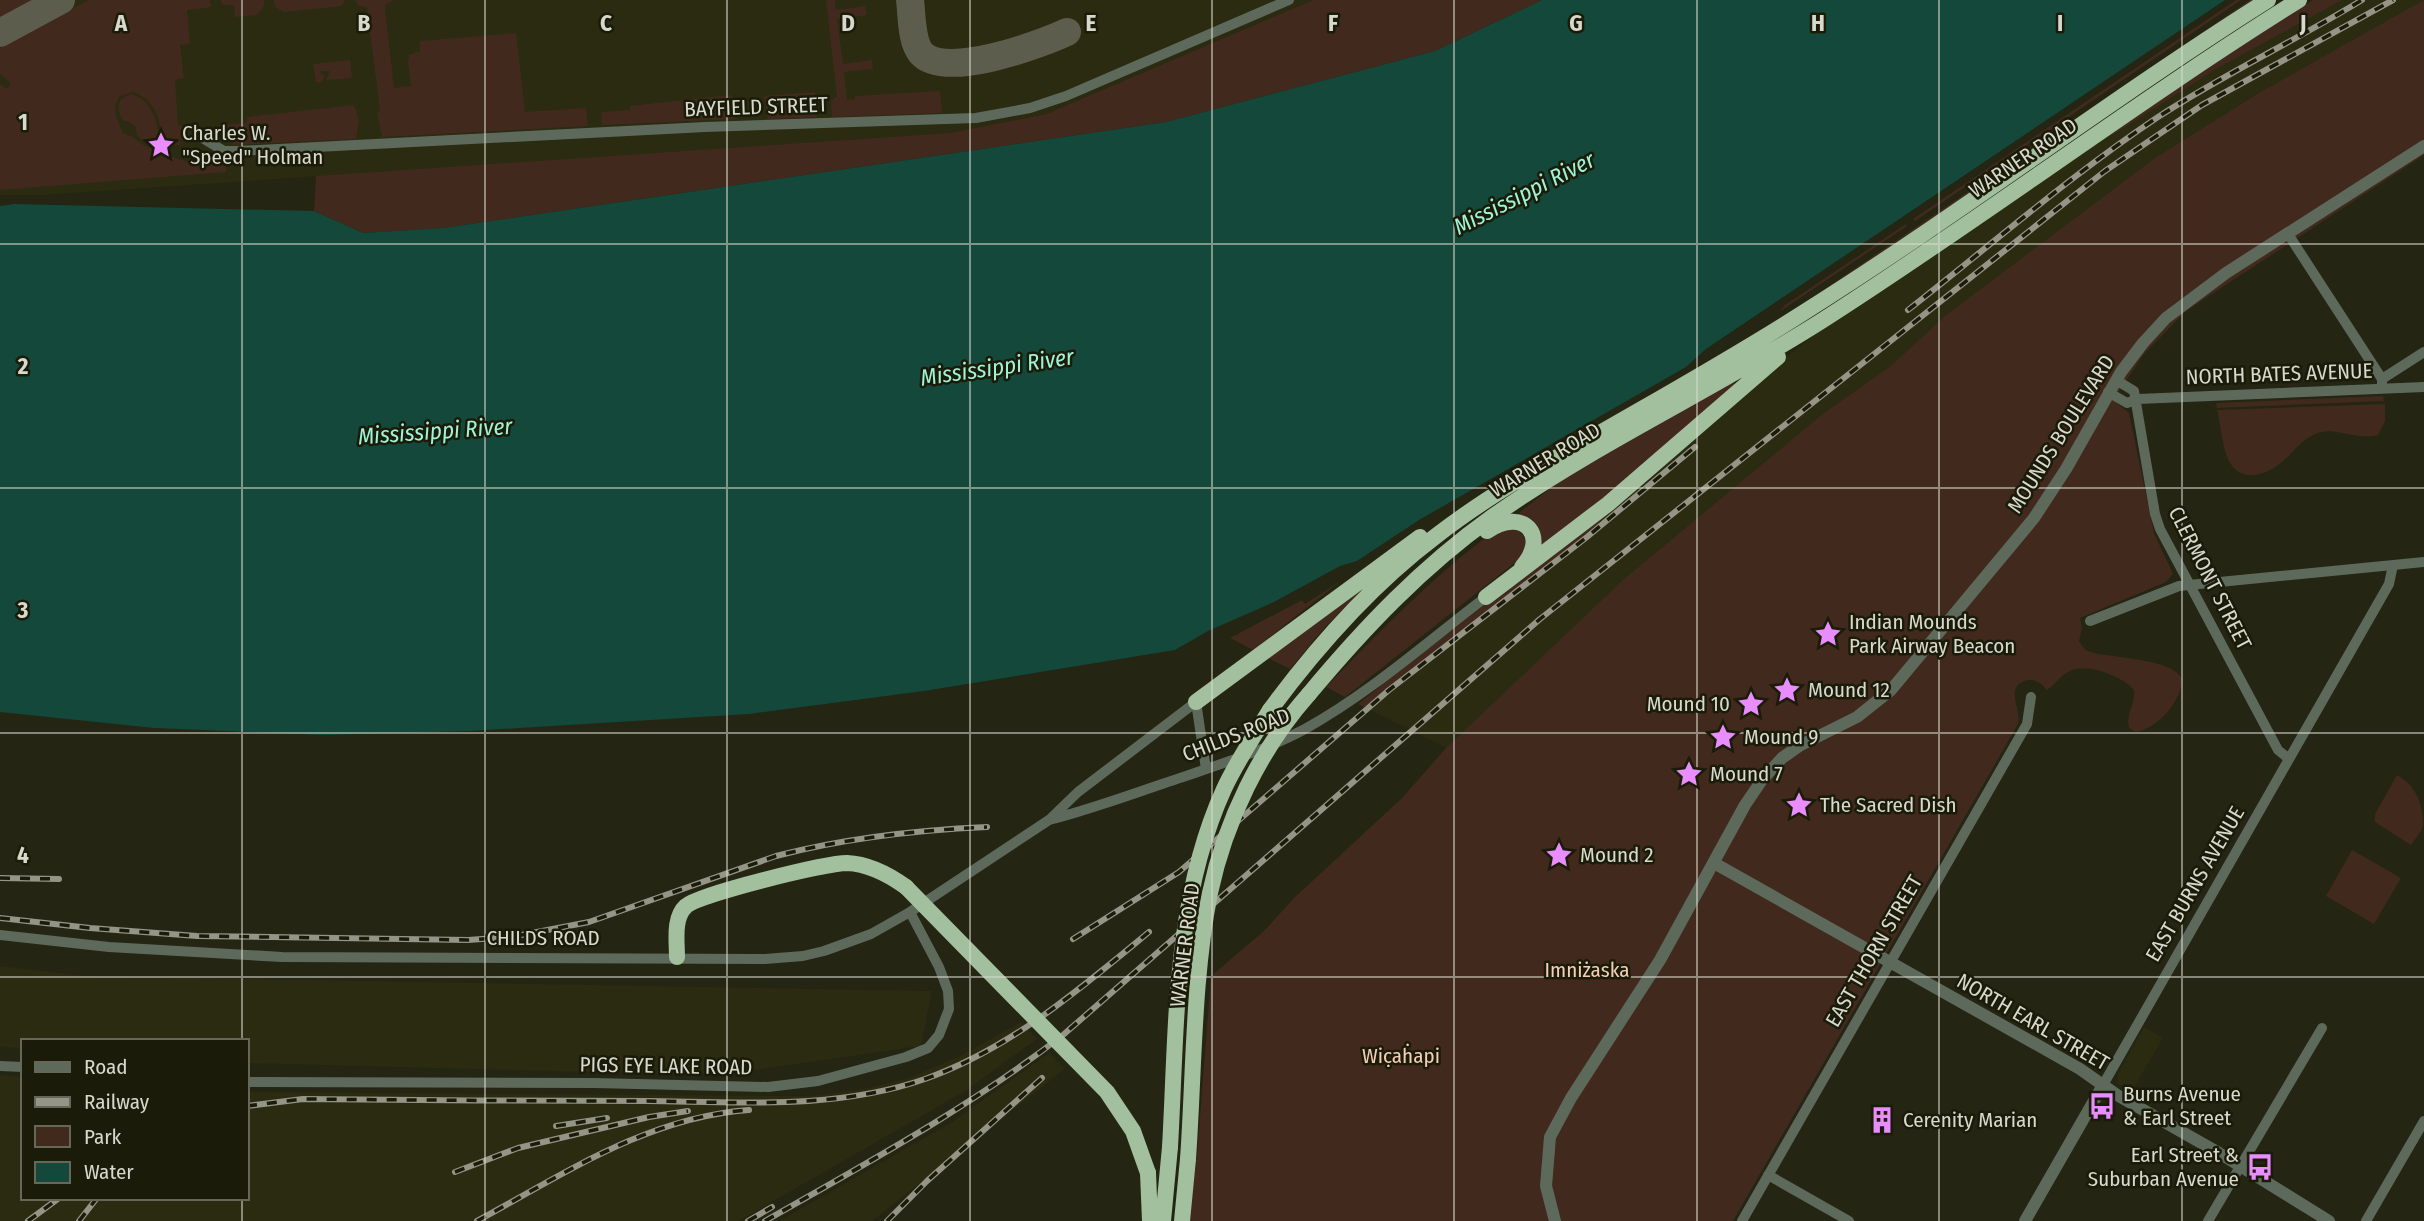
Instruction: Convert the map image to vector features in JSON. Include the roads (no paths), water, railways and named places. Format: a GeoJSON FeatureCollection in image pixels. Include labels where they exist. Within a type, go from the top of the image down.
{"type":"FeatureCollection","features":[{"type":"Feature","properties":{"kind":"highway","name":"WARNER ROAD"},"geometry":{"type":"LineString","coordinates":[[1163,1221],[1181,960],[1191,889],[1205,839],[1224,790],[1270,710],[1311,656],[1378,585],[1435,536],[1516,481],[1815,306],[2268,0]]}},
{"type":"Feature","properties":{"kind":"highway","name":"WARNER ROAD"},"geometry":{"type":"LineString","coordinates":[[1182,1221],[1201,965],[1210,892],[1228,832],[1251,780],[1282,728],[1366,627],[1417,577],[1473,531],[1532,490],[1836,312],[2170,83],[2299,0]]}},
{"type":"Feature","properties":{"kind":"highway"},"geometry":{"type":"LineString","coordinates":[[1486,597],[1608,504],[1740,388],[1836,312]]}},
{"type":"Feature","properties":{"kind":"highway"},"geometry":{"type":"LineString","coordinates":[[1196,702],[1399,551],[1516,481]]}},
{"type":"Feature","properties":{"kind":"highway"},"geometry":{"type":"LineString","coordinates":[[1417,577],[1497,524],[1509,521],[1523,524],[1530,530],[1532,539],[1529,557],[1519,570],[1486,597]]}},
{"type":"Feature","properties":{"kind":"highway"},"geometry":{"type":"LineString","coordinates":[[677,957],[678,921],[681,912],[704,897],[813,868],[847,863],[879,871],[906,887],[1107,1092],[1133,1131],[1148,1173],[1150,1221]]}},
{"type":"Feature","properties":{"kind":"street","name":"BAYFIELD STREET"},"geometry":{"type":"LineString","coordinates":[[204,139],[223,151],[238,151],[692,128],[945,120],[1000,115],[1066,96],[1289,0]]}},
{"type":"Feature","properties":{"kind":"street","name":"MOUNDS BOULEVARD"},"geometry":{"type":"LineString","coordinates":[[1555,1221],[1546,1186],[1550,1137],[1570,1098],[1660,960],[1749,799],[1777,764],[1804,742],[1863,714],[1896,685],[2041,509],[2116,380],[2149,335],[2175,310],[2215,281],[2424,146]]}},
{"type":"Feature","properties":{"kind":"street"},"geometry":{"type":"LineString","coordinates":[[2288,234],[2382,384],[2424,352]]}},
{"type":"Feature","properties":{"kind":"street"},"geometry":{"type":"LineString","coordinates":[[2108,392],[2127,403],[2135,400],[2134,391],[2116,380]]}},
{"type":"Feature","properties":{"kind":"street","name":"NORTH BATES AVENUE"},"geometry":{"type":"LineString","coordinates":[[2135,400],[2382,384],[2424,387]]}},
{"type":"Feature","properties":{"kind":"street","name":"CLERMONT STREET"},"geometry":{"type":"LineString","coordinates":[[2135,400],[2155,517],[2278,750],[2289,759]]}},
{"type":"Feature","properties":{"kind":"street"},"geometry":{"type":"LineString","coordinates":[[2090,621],[2171,589],[2189,585],[2424,562]]}},
{"type":"Feature","properties":{"kind":"street","name":"EAST BURNS AVENUE"},"geometry":{"type":"LineString","coordinates":[[2025,1221],[2389,584],[2393,565]]}},
{"type":"Feature","properties":{"kind":"street","name":"CHILDS ROAD"},"geometry":{"type":"LineString","coordinates":[[1049,820],[1087,810],[1276,743],[1339,709],[1486,597]]}},
{"type":"Feature","properties":{"kind":"street","name":"EAST THORN STREET"},"geometry":{"type":"LineString","coordinates":[[1742,1221],[2027,724],[2031,697]]}},
{"type":"Feature","properties":{"kind":"street"},"geometry":{"type":"LineString","coordinates":[[1196,702],[1206,769]]}},
{"type":"Feature","properties":{"kind":"street","name":"CHILDS ROAD"},"geometry":{"type":"LineString","coordinates":[[0,935],[109,947],[282,957],[765,959],[803,956],[871,934],[910,912],[1049,820],[1078,792],[1196,702]]}},
{"type":"Feature","properties":{"kind":"street","name":"NORTH EARL STREET"},"geometry":{"type":"LineString","coordinates":[[1714,863],[2080,1069],[2329,1221]]}},
{"type":"Feature","properties":{"kind":"street","name":"PIGS EYE LAKE ROAD"},"geometry":{"type":"LineString","coordinates":[[248,1082],[594,1083],[768,1087],[818,1082],[913,1055],[928,1048],[939,1035],[948,1009],[948,991],[910,912]]}},
{"type":"Feature","properties":{"kind":"street"},"geometry":{"type":"LineString","coordinates":[[2208,1221],[2322,1028]]}},
{"type":"Feature","properties":{"kind":"street"},"geometry":{"type":"LineString","coordinates":[[0,1066],[21,1067]]}},
{"type":"Feature","properties":{"kind":"street"},"geometry":{"type":"LineString","coordinates":[[2366,1221],[2424,1121]]}},
{"type":"Feature","properties":{"kind":"street"},"geometry":{"type":"LineString","coordinates":[[1768,1175],[1849,1221]]}},
{"type":"Feature","properties":{"kind":"water","name":"Mississippi River"},"geometry":{"type":"Polygon","coordinates":[[[1542,0],[2225,0],[1706,349],[1686,367],[1419,520],[1357,561],[1340,566],[1274,602],[1208,631],[1175,650],[924,691],[749,714],[471,731],[323,735],[154,728],[0,712],[0,206],[15,204],[314,211],[363,233],[443,228],[1166,122],[1435,51],[1542,0]]]}},
{"type":"Feature","properties":{"kind":"railway"},"geometry":{"type":"LineString","coordinates":[[1908,310],[2063,186],[2158,117],[2362,0]]}},
{"type":"Feature","properties":{"kind":"railway"},"geometry":{"type":"LineString","coordinates":[[765,1221],[955,1110],[1063,1035],[1540,619],[2105,171],[2202,105],[2393,0]]}},
{"type":"Feature","properties":{"kind":"railway"},"geometry":{"type":"LineString","coordinates":[[1073,939],[1179,872],[1389,690],[1587,537],[1695,447]]}},
{"type":"Feature","properties":{"kind":"railway"},"geometry":{"type":"LineString","coordinates":[[0,918],[197,936],[468,940],[511,937],[589,922],[776,856],[801,850],[880,836],[987,827]]}},
{"type":"Feature","properties":{"kind":"railway"},"geometry":{"type":"LineString","coordinates":[[0,878],[59,879]]}},
{"type":"Feature","properties":{"kind":"railway"},"geometry":{"type":"LineString","coordinates":[[248,1106],[303,1099],[752,1103],[857,1096],[925,1079],[986,1051],[1043,1016],[1149,932]]}},
{"type":"Feature","properties":{"kind":"railway"},"geometry":{"type":"LineString","coordinates":[[887,1221],[927,1181],[1042,1078]]}},
{"type":"Feature","properties":{"kind":"railway"},"geometry":{"type":"LineString","coordinates":[[477,1221],[575,1167],[641,1136],[712,1115],[749,1110]]}},
{"type":"Feature","properties":{"kind":"railway"},"geometry":{"type":"LineString","coordinates":[[455,1172],[518,1148],[649,1117],[688,1111]]}},
{"type":"Feature","properties":{"kind":"railway"},"geometry":{"type":"LineString","coordinates":[[556,1126],[607,1118]]}},
{"type":"Feature","properties":{"kind":"railway"},"geometry":{"type":"LineString","coordinates":[[28,1221],[56,1200]]}},
{"type":"Feature","properties":{"kind":"railway"},"geometry":{"type":"LineString","coordinates":[[79,1221],[95,1200]]}},
{"type":"Feature","properties":{"kind":"railway"},"geometry":{"type":"LineString","coordinates":[[748,1221],[772,1207]]}},
{"type":"Feature","properties":{"kind":"place","name":"Charles W. \"Speed\" Holman"},"geometry":{"type":"Point","coordinates":[161,145]}},
{"type":"Feature","properties":{"kind":"place","name":"Indian Mounds Park Airway Beacon"},"geometry":{"type":"Point","coordinates":[1828,634]}},
{"type":"Feature","properties":{"kind":"place","name":"Mound 12"},"geometry":{"type":"Point","coordinates":[1787,690]}},
{"type":"Feature","properties":{"kind":"place","name":"Mound 10"},"geometry":{"type":"Point","coordinates":[1751,704]}},
{"type":"Feature","properties":{"kind":"place","name":"Mound 9"},"geometry":{"type":"Point","coordinates":[1723,737]}},
{"type":"Feature","properties":{"kind":"place","name":"Mound 7"},"geometry":{"type":"Point","coordinates":[1689,774]}},
{"type":"Feature","properties":{"kind":"place","name":"The Sacred Dish"},"geometry":{"type":"Point","coordinates":[1799,805]}},
{"type":"Feature","properties":{"kind":"place","name":"Mound 2"},"geometry":{"type":"Point","coordinates":[1559,855]}},
{"type":"Feature","properties":{"kind":"place","name":"Burns Avenue & Earl Street"},"geometry":{"type":"Point","coordinates":[2102,1106]}},
{"type":"Feature","properties":{"kind":"place","name":"Cerenity Marian"},"geometry":{"type":"Point","coordinates":[1882,1120]}},
{"type":"Feature","properties":{"kind":"place","name":"Earl Street & Suburban Avenue"},"geometry":{"type":"Point","coordinates":[2260,1167]}},
{"type":"Feature","properties":{"kind":"park label","name":"Imniżaska"},"geometry":{"type":"Point","coordinates":[1587,970]}},
{"type":"Feature","properties":{"kind":"park label","name":"Wic̣aḣapi"},"geometry":{"type":"Point","coordinates":[1401,1056]}}]}
